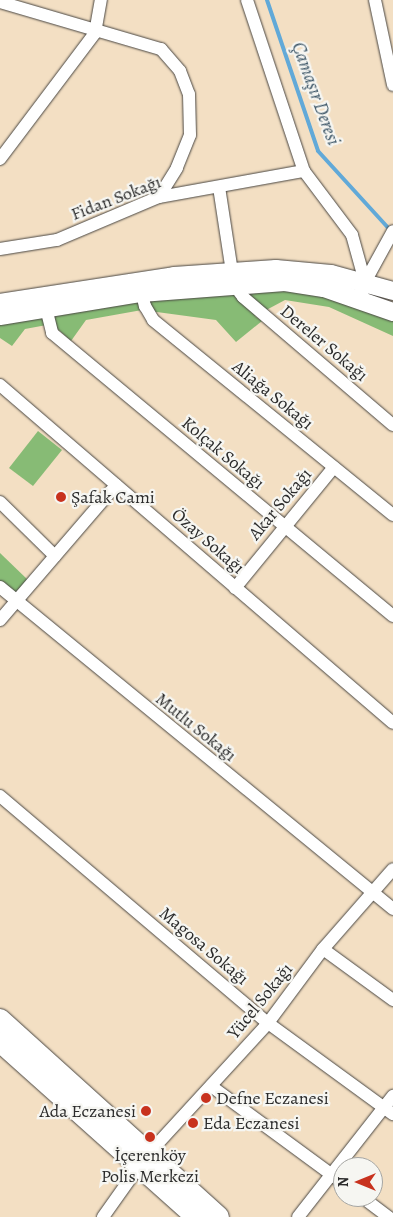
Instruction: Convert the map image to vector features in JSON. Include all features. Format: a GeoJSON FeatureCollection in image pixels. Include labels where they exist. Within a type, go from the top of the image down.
{"type":"FeatureCollection","features":[{"type":"Feature","properties":{"kind":"main road"},"geometry":{"type":"LineString","coordinates":[[0,1019],[145,1158],[196,1217]]}},
{"type":"Feature","properties":{"kind":"main road"},"geometry":{"type":"LineString","coordinates":[[0,1042],[219,1217]]}},
{"type":"Feature","properties":{"kind":"street"},"geometry":{"type":"LineString","coordinates":[[0,159],[95,32],[102,0]]}},
{"type":"Feature","properties":{"kind":"street"},"geometry":{"type":"LineString","coordinates":[[247,0],[304,171],[352,235],[365,282]]}},
{"type":"Feature","properties":{"kind":"street"},"geometry":{"type":"LineString","coordinates":[[375,0],[393,85]]}},
{"type":"Feature","properties":{"kind":"street"},"geometry":{"type":"LineString","coordinates":[[0,2],[95,32],[161,50],[180,71],[189,94],[190,135],[177,168],[159,197]]}},
{"type":"Feature","properties":{"kind":"street","name":"Fidan Sokağı"},"geometry":{"type":"LineString","coordinates":[[0,249],[57,240],[159,197],[304,171]]}},
{"type":"Feature","properties":{"kind":"street"},"geometry":{"type":"LineString","coordinates":[[218,187],[232,278]]}},
{"type":"Feature","properties":{"kind":"street"},"geometry":{"type":"LineString","coordinates":[[361,299],[365,282],[393,231]]}},
{"type":"Feature","properties":{"kind":"street"},"geometry":{"type":"LineString","coordinates":[[0,303],[44,301],[140,287],[232,278],[276,269],[331,274],[393,291]]}},
{"type":"Feature","properties":{"kind":"street"},"geometry":{"type":"LineString","coordinates":[[232,278],[285,282],[324,288],[361,299],[393,312]]}},
{"type":"Feature","properties":{"kind":"street","name":"Dereler Sokağı"},"geometry":{"type":"LineString","coordinates":[[232,278],[244,297],[393,425]]}},
{"type":"Feature","properties":{"kind":"street","name":"Aliağa Sokağı"},"geometry":{"type":"LineString","coordinates":[[140,287],[144,306],[153,320],[393,515]]}},
{"type":"Feature","properties":{"kind":"street"},"geometry":{"type":"LineString","coordinates":[[0,316],[44,301]]}},
{"type":"Feature","properties":{"kind":"street","name":"Kolçak Sokağı"},"geometry":{"type":"LineString","coordinates":[[44,301],[52,333],[283,527],[393,616]]}},
{"type":"Feature","properties":{"kind":"street","name":"Özay Sokağı"},"geometry":{"type":"LineString","coordinates":[[0,385],[393,723]]}},
{"type":"Feature","properties":{"kind":"street","name":"Akar Sokağı"},"geometry":{"type":"LineString","coordinates":[[236,588],[283,527],[334,467]]}},
{"type":"Feature","properties":{"kind":"street"},"geometry":{"type":"LineString","coordinates":[[0,620],[116,485]]}},
{"type":"Feature","properties":{"kind":"street"},"geometry":{"type":"LineString","coordinates":[[0,502],[55,556]]}},
{"type":"Feature","properties":{"kind":"street","name":"Mutlu Sokağı"},"geometry":{"type":"LineString","coordinates":[[0,587],[370,893],[393,909]]}},
{"type":"Feature","properties":{"kind":"street","name":"Magosa Sokağı"},"geometry":{"type":"LineString","coordinates":[[0,796],[268,1023],[389,1111]]}},
{"type":"Feature","properties":{"kind":"street","name":"Yücel Sokağı"},"geometry":{"type":"LineString","coordinates":[[103,1217],[145,1158],[268,1023],[323,949],[370,893],[393,870]]}},
{"type":"Feature","properties":{"kind":"street"},"geometry":{"type":"LineString","coordinates":[[323,949],[393,1000]]}},
{"type":"Feature","properties":{"kind":"street"},"geometry":{"type":"LineString","coordinates":[[211,1086],[332,1175]]}},
{"type":"Feature","properties":{"kind":"street"},"geometry":{"type":"LineString","coordinates":[[298,1217],[332,1175],[389,1111],[393,1096]]}},
{"type":"Feature","properties":{"kind":"street"},"geometry":{"type":"LineString","coordinates":[[376,1207],[389,1217]]}},
{"type":"Feature","properties":{"kind":"green space"},"geometry":{"type":"Polygon","coordinates":[[[283,288],[339,297],[384,315],[393,321],[393,336],[329,307],[285,300],[255,316],[262,321],[236,342],[216,320],[142,310],[86,320],[71,341],[52,324],[25,329],[12,346],[0,338],[0,320],[41,311],[283,288]]]}},
{"type":"Feature","properties":{"kind":"green space"},"geometry":{"type":"Polygon","coordinates":[[[38,431],[62,450],[33,486],[9,468],[38,431]]]}},
{"type":"Feature","properties":{"kind":"green space"},"geometry":{"type":"Polygon","coordinates":[[[0,553],[28,580],[14,595],[0,582],[0,553]]]}},
{"type":"Feature","properties":{"kind":"waterway","name":"Çamaşır Deresi"},"geometry":{"type":"LineString","coordinates":[[267,0],[318,151],[391,231]]}},
{"type":"Feature","properties":{"kind":"place","name":"Şafak Cami"},"geometry":{"type":"Point","coordinates":[61,497]}},
{"type":"Feature","properties":{"kind":"place","name":"Defne Eczanesi"},"geometry":{"type":"Point","coordinates":[206,1098]}},
{"type":"Feature","properties":{"kind":"place","name":"Ada Eczanesi"},"geometry":{"type":"Point","coordinates":[146,1111]}},
{"type":"Feature","properties":{"kind":"place","name":"Eda Eczanesi"},"geometry":{"type":"Point","coordinates":[193,1123]}},
{"type":"Feature","properties":{"kind":"place","name":"İçerenköy Polis Merkezi"},"geometry":{"type":"Point","coordinates":[150,1137]}}]}
